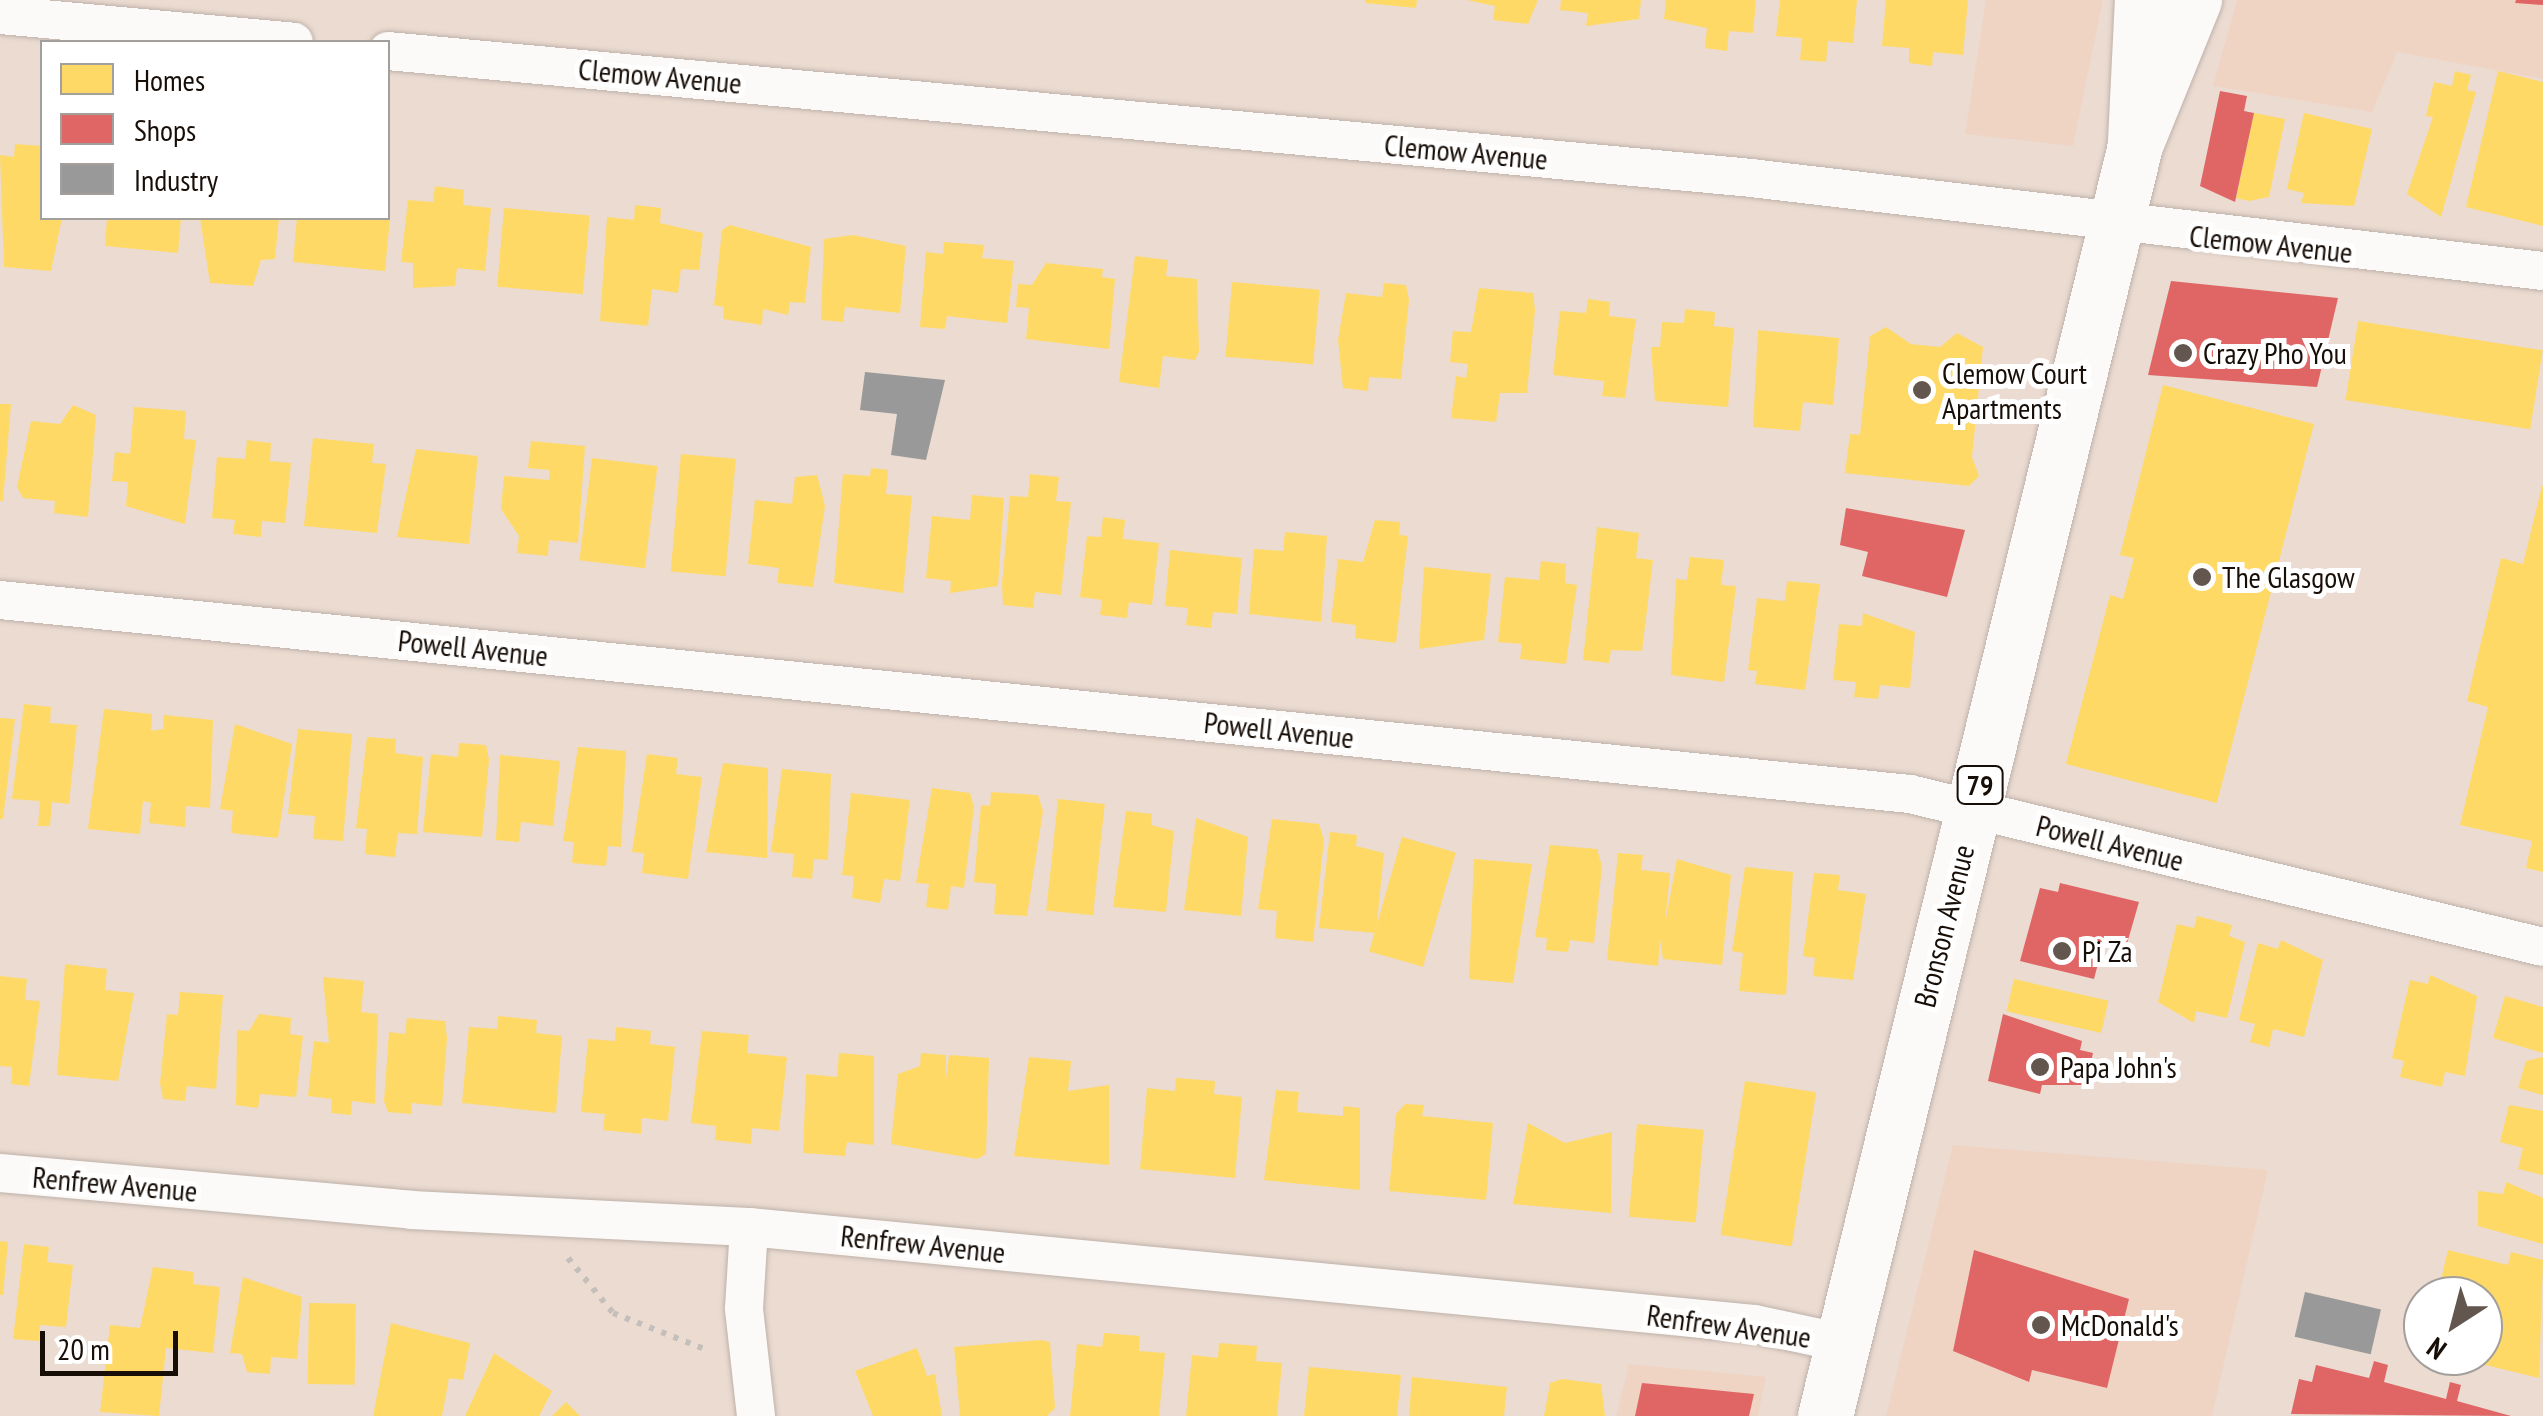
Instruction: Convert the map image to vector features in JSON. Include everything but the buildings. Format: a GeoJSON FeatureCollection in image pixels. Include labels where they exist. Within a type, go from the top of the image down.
{"type":"FeatureCollection","features":[{"type":"Feature","properties":{"kind":"main road","name":"Bronson Avenue"},"geometry":{"type":"LineString","coordinates":[[2136,145],[2142,0]]}},
{"type":"Feature","properties":{"kind":"main road","name":"Bronson Avenue"},"geometry":{"type":"LineString","coordinates":[[1825,1416],[2136,145],[2194,0]]}},
{"type":"Feature","properties":{"kind":"street"},"geometry":{"type":"LineString","coordinates":[[0,15],[272,40]]}},
{"type":"Feature","properties":{"kind":"street","name":"Clemow Avenue"},"geometry":{"type":"LineString","coordinates":[[390,51],[1751,178],[2115,228],[2543,271]]}},
{"type":"Feature","properties":{"kind":"street","name":"Powell Avenue"},"geometry":{"type":"LineString","coordinates":[[0,600],[1910,794],[2543,947]]}},
{"type":"Feature","properties":{"kind":"street","name":"Renfrew Avenue"},"geometry":{"type":"LineString","coordinates":[[0,1173],[411,1210],[749,1227],[1755,1324],[1843,1342]]}},
{"type":"Feature","properties":{"kind":"street"},"geometry":{"type":"LineString","coordinates":[[749,1227],[744,1309],[756,1416]]}},
{"type":"Feature","properties":{"kind":"path"},"geometry":{"type":"LineString","coordinates":[[565,1253],[613,1314],[713,1352]]}},
{"type":"Feature","properties":{"kind":"shaded area"},"geometry":{"type":"Polygon","coordinates":[[[1986,0],[2103,0],[2073,146],[1965,134],[1986,0]]]}},
{"type":"Feature","properties":{"kind":"shaded area"},"geometry":{"type":"Polygon","coordinates":[[[2237,0],[2543,0],[2543,79],[2397,52],[2372,112],[2213,86],[2237,0]]]}},
{"type":"Feature","properties":{"kind":"shaded area"},"geometry":{"type":"Polygon","coordinates":[[[1953,1145],[2268,1170],[2212,1416],[1886,1416],[1953,1145]]]}},
{"type":"Feature","properties":{"kind":"shaded area"},"geometry":{"type":"Polygon","coordinates":[[[1629,1364],[1766,1377],[1758,1416],[1616,1416],[1629,1364]]]}},
{"type":"Feature","properties":{"kind":"place","name":"Crazy Pho You"},"geometry":{"type":"Point","coordinates":[2183,353]}},
{"type":"Feature","properties":{"kind":"place","name":"Clemow Court Apartments"},"geometry":{"type":"Point","coordinates":[1922,390]}},
{"type":"Feature","properties":{"kind":"place","name":"The Glasgow"},"geometry":{"type":"Point","coordinates":[2202,577]}},
{"type":"Feature","properties":{"kind":"place","name":"Pi Za"},"geometry":{"type":"Point","coordinates":[2062,951]}},
{"type":"Feature","properties":{"kind":"place","name":"Papa John's"},"geometry":{"type":"Point","coordinates":[2040,1067]}},
{"type":"Feature","properties":{"kind":"place","name":"McDonald's"},"geometry":{"type":"Point","coordinates":[2041,1325]}}]}
